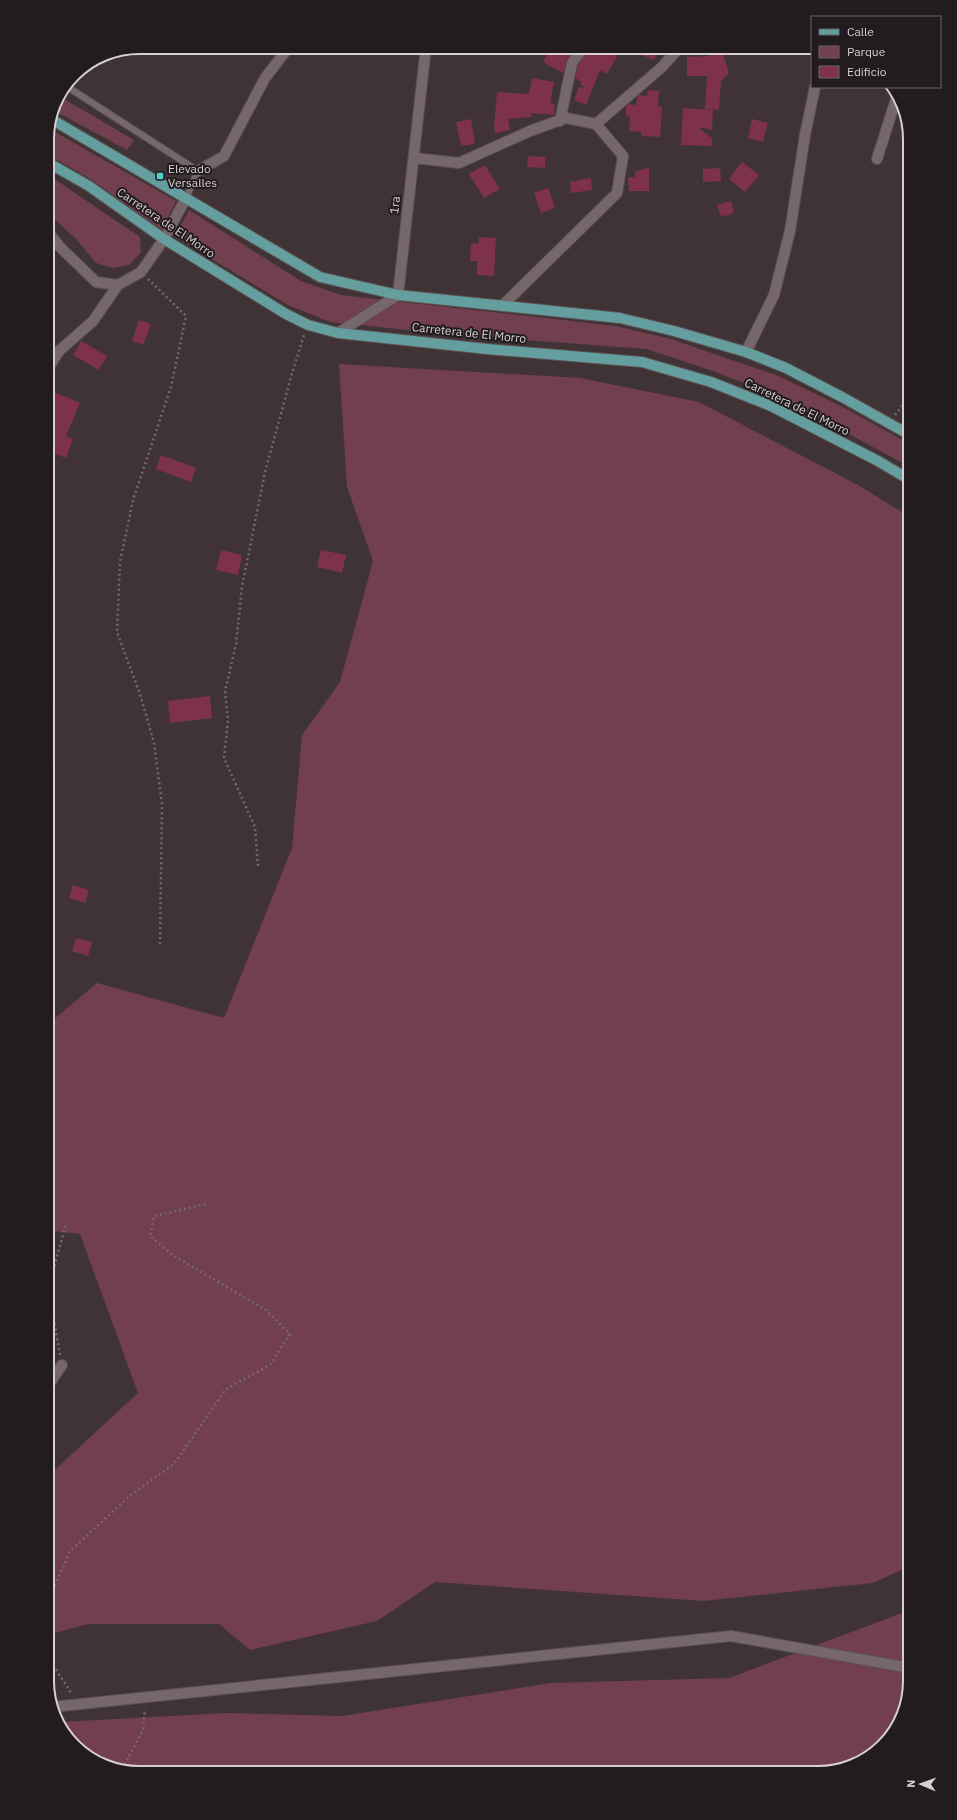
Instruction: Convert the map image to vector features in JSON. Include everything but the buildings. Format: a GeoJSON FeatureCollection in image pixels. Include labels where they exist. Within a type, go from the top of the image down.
{"type":"FeatureCollection","features":[{"type":"Feature","properties":{"kind":"main road"},"geometry":{"type":"LineString","coordinates":[[56,122],[320,277],[398,295],[620,318],[674,331],[746,352],[786,368],[903,431]]}},
{"type":"Feature","properties":{"kind":"main road","name":"Carretera de El Morro"},"geometry":{"type":"LineString","coordinates":[[54,166],[89,186],[164,240],[286,314],[308,325],[338,333],[487,349],[642,362],[711,382],[771,406],[878,461],[903,476]]}},
{"type":"Feature","properties":{"kind":"street"},"geometry":{"type":"LineString","coordinates":[[198,171],[224,156],[265,78],[284,54]]}},
{"type":"Feature","properties":{"kind":"street","name":"1ra"},"geometry":{"type":"LineString","coordinates":[[398,295],[425,54]]}},
{"type":"Feature","properties":{"kind":"street"},"geometry":{"type":"LineString","coordinates":[[560,121],[572,63],[579,54]]}},
{"type":"Feature","properties":{"kind":"street"},"geometry":{"type":"LineString","coordinates":[[596,124],[662,67],[674,54]]}},
{"type":"Feature","properties":{"kind":"street"},"geometry":{"type":"LineString","coordinates":[[746,352],[774,295],[790,231],[805,135],[815,88]]}},
{"type":"Feature","properties":{"kind":"street"},"geometry":{"type":"LineString","coordinates":[[877,159],[895,103]]}},
{"type":"Feature","properties":{"kind":"street"},"geometry":{"type":"LineString","coordinates":[[414,158],[459,163],[530,131],[566,118],[596,124],[623,156],[617,193],[502,306]]}},
{"type":"Feature","properties":{"kind":"street"},"geometry":{"type":"LineString","coordinates":[[54,358],[59,350],[93,321],[118,285],[141,272],[164,240],[186,198]]}},
{"type":"Feature","properties":{"kind":"street"},"geometry":{"type":"LineString","coordinates":[[54,240],[60,248],[96,282],[118,285]]}},
{"type":"Feature","properties":{"kind":"street"},"geometry":{"type":"LineString","coordinates":[[338,333],[398,295]]}},
{"type":"Feature","properties":{"kind":"street"},"geometry":{"type":"LineString","coordinates":[[54,1377],[62,1366]]}},
{"type":"Feature","properties":{"kind":"street"},"geometry":{"type":"LineString","coordinates":[[58,1707],[731,1636],[903,1667]]}},
{"type":"Feature","properties":{"kind":"lane"},"geometry":{"type":"LineString","coordinates":[[70,89],[198,171],[186,198]]}},
{"type":"Feature","properties":{"kind":"path"},"geometry":{"type":"LineString","coordinates":[[141,272],[186,316],[171,387],[133,500],[120,562],[117,632],[140,694],[154,743],[162,804],[160,944]]}},
{"type":"Feature","properties":{"kind":"path"},"geometry":{"type":"LineString","coordinates":[[258,866],[255,827],[224,758],[228,720],[225,691],[236,644],[242,587],[265,472],[293,370],[308,325]]}},
{"type":"Feature","properties":{"kind":"path"},"geometry":{"type":"LineString","coordinates":[[888,422],[903,404]]}},
{"type":"Feature","properties":{"kind":"path"},"geometry":{"type":"LineString","coordinates":[[54,1588],[70,1551],[132,1494],[174,1464],[226,1389],[270,1365],[290,1334],[266,1310],[174,1256],[150,1236],[154,1216],[206,1204]]}},
{"type":"Feature","properties":{"kind":"path"},"geometry":{"type":"LineString","coordinates":[[54,1275],[66,1224]]}},
{"type":"Feature","properties":{"kind":"path"},"geometry":{"type":"LineString","coordinates":[[54,1320],[62,1366]]}},
{"type":"Feature","properties":{"kind":"path"},"geometry":{"type":"LineString","coordinates":[[54,1667],[79,1705]]}},
{"type":"Feature","properties":{"kind":"path"},"geometry":{"type":"LineString","coordinates":[[124,1764],[143,1730],[146,1697]]}},
{"type":"Feature","properties":{"kind":"green space"},"geometry":{"type":"Polygon","coordinates":[[[64,99],[134,140],[127,150],[58,113],[64,99]]]}},
{"type":"Feature","properties":{"kind":"green space"},"geometry":{"type":"Polygon","coordinates":[[[54,132],[176,201],[162,230],[92,180],[54,158],[54,132]]]}},
{"type":"Feature","properties":{"kind":"green space"},"geometry":{"type":"Polygon","coordinates":[[[54,179],[140,237],[141,252],[129,265],[113,268],[96,263],[77,240],[54,219],[54,179]]]}},
{"type":"Feature","properties":{"kind":"green space"},"geometry":{"type":"Polygon","coordinates":[[[189,210],[301,281],[341,295],[616,326],[671,339],[776,375],[839,405],[903,440],[903,463],[778,396],[710,370],[646,349],[457,335],[330,322],[288,305],[175,237],[189,210]]]}},
{"type":"Feature","properties":{"kind":"green space"},"geometry":{"type":"Polygon","coordinates":[[[339,364],[580,378],[699,402],[858,485],[903,513],[903,1569],[873,1583],[704,1601],[435,1582],[377,1621],[250,1650],[219,1624],[88,1624],[54,1633],[54,1471],[138,1393],[80,1234],[54,1231],[54,1019],[97,983],[224,1018],[292,848],[302,735],[340,682],[373,561],[347,487],[339,364]]]}},
{"type":"Feature","properties":{"kind":"green space"},"geometry":{"type":"Polygon","coordinates":[[[903,1613],[903,1687],[894,1719],[882,1737],[861,1755],[851,1760],[829,1765],[133,1766],[112,1761],[92,1752],[75,1737],[64,1722],[227,1713],[342,1716],[551,1683],[729,1678],[903,1613]]]}},
{"type":"Feature","properties":{"kind":"place","name":"Elevado Versalles"},"geometry":{"type":"Point","coordinates":[160,176]}}]}
